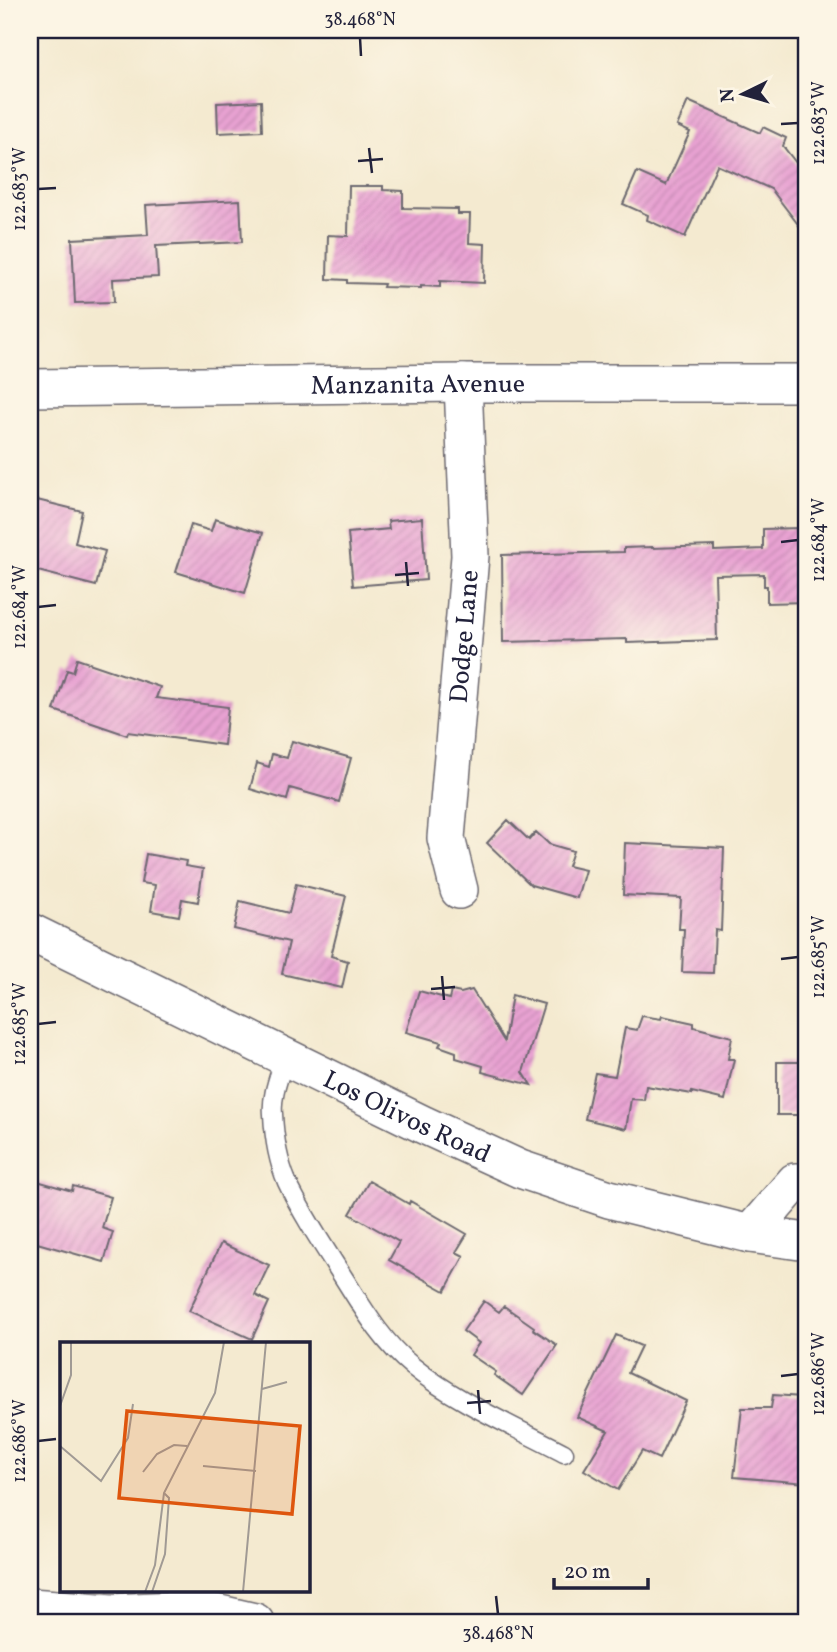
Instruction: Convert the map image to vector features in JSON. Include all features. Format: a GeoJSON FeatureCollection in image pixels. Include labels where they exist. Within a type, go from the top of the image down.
{"type":"FeatureCollection","features":[{"type":"Feature","properties":{"kind":"street","name":"Manzanita Avenue"},"geometry":{"type":"LineString","coordinates":[[30,388],[463,383],[807,383]]}},
{"type":"Feature","properties":{"kind":"street","name":"Dodge Lane"},"geometry":{"type":"LineString","coordinates":[[459,890],[446,838],[470,556],[463,383]]}},
{"type":"Feature","properties":{"kind":"street","name":"Los Olivos Road"},"geometry":{"type":"LineString","coordinates":[[30,932],[520,1169],[609,1199],[750,1234],[807,1242]]}},
{"type":"Feature","properties":{"kind":"street"},"geometry":{"type":"LineString","coordinates":[[750,1234],[795,1182],[807,1182]]}},
{"type":"Feature","properties":{"kind":"street"},"geometry":{"type":"LineString","coordinates":[[30,1607],[113,1613],[198,1609],[255,1622]]}},
{"type":"Feature","properties":{"kind":"lane"},"geometry":{"type":"LineString","coordinates":[[285,1057],[272,1112],[286,1180],[380,1335],[440,1388],[564,1453]]}},
{"type":"Feature","properties":{"kind":"building"},"geometry":{"type":"Polygon","coordinates":[[[261,101],[262,131],[218,133],[217,103],[261,101]]]}},
{"type":"Feature","properties":{"kind":"building"},"geometry":{"type":"Polygon","coordinates":[[[688,101],[760,133],[763,127],[786,138],[783,146],[807,177],[807,236],[771,189],[717,165],[685,237],[647,220],[648,215],[623,204],[637,172],[666,185],[690,132],[677,126],[688,101]]]}},
{"type":"Feature","properties":{"kind":"building"},"geometry":{"type":"Polygon","coordinates":[[[349,186],[383,186],[383,190],[403,191],[403,208],[458,209],[458,214],[470,214],[469,243],[485,244],[484,283],[440,281],[440,287],[421,288],[383,287],[384,284],[347,283],[347,280],[327,279],[328,235],[348,236],[349,186]]]}},
{"type":"Feature","properties":{"kind":"building"},"geometry":{"type":"Polygon","coordinates":[[[240,200],[242,242],[156,246],[158,277],[113,279],[114,302],[75,303],[72,239],[148,235],[146,205],[240,200]]]}},
{"type":"Feature","properties":{"kind":"building"},"geometry":{"type":"Polygon","coordinates":[[[37,500],[82,511],[75,543],[105,551],[96,586],[30,569],[30,528],[37,500]]]}},
{"type":"Feature","properties":{"kind":"building"},"geometry":{"type":"Polygon","coordinates":[[[422,518],[426,580],[353,586],[348,533],[389,529],[388,521],[422,518]]]}},
{"type":"Feature","properties":{"kind":"building"},"geometry":{"type":"Polygon","coordinates":[[[215,519],[263,533],[245,593],[176,572],[191,525],[211,531],[215,519]]]}},
{"type":"Feature","properties":{"kind":"building"},"geometry":{"type":"Polygon","coordinates":[[[800,528],[800,543],[807,543],[807,602],[767,603],[764,574],[715,575],[717,640],[627,643],[627,639],[503,642],[502,555],[624,552],[624,548],[652,547],[714,546],[714,551],[763,549],[763,529],[800,528]]]}},
{"type":"Feature","properties":{"kind":"building"},"geometry":{"type":"Polygon","coordinates":[[[77,659],[160,687],[156,698],[228,707],[224,745],[128,732],[127,735],[54,710],[67,670],[73,672],[77,659]]]}},
{"type":"Feature","properties":{"kind":"building"},"geometry":{"type":"Polygon","coordinates":[[[292,741],[351,758],[339,802],[290,788],[287,800],[250,789],[257,763],[269,767],[272,754],[287,758],[292,741]]]}},
{"type":"Feature","properties":{"kind":"building"},"geometry":{"type":"Polygon","coordinates":[[[508,820],[529,840],[536,832],[549,844],[573,851],[568,866],[585,870],[577,898],[531,885],[487,843],[508,820]]]}},
{"type":"Feature","properties":{"kind":"building"},"geometry":{"type":"Polygon","coordinates":[[[625,843],[724,848],[721,931],[715,930],[713,973],[682,972],[684,929],[679,929],[681,898],[623,895],[625,843]]]}},
{"type":"Feature","properties":{"kind":"building"},"geometry":{"type":"Polygon","coordinates":[[[146,854],[186,861],[185,866],[203,869],[198,902],[182,899],[179,916],[151,911],[155,885],[141,883],[146,854]]]}},
{"type":"Feature","properties":{"kind":"building"},"geometry":{"type":"Polygon","coordinates":[[[296,884],[346,896],[331,956],[348,961],[342,988],[282,974],[289,942],[234,929],[240,901],[289,913],[296,884]]]}},
{"type":"Feature","properties":{"kind":"building"},"geometry":{"type":"Polygon","coordinates":[[[472,990],[504,1041],[512,995],[544,1004],[523,1072],[531,1085],[482,1072],[483,1066],[456,1058],[456,1052],[439,1046],[441,1042],[406,1032],[419,991],[449,999],[451,991],[461,993],[472,990]]]}},
{"type":"Feature","properties":{"kind":"building"},"geometry":{"type":"Polygon","coordinates":[[[642,1016],[661,1019],[662,1016],[694,1023],[694,1027],[732,1037],[728,1059],[734,1059],[725,1100],[692,1092],[646,1086],[644,1100],[631,1099],[626,1129],[585,1119],[595,1073],[615,1076],[625,1028],[637,1030],[642,1016]]]}},
{"type":"Feature","properties":{"kind":"building"},"geometry":{"type":"Polygon","coordinates":[[[777,1062],[807,1062],[807,1115],[777,1115],[777,1062]]]}},
{"type":"Feature","properties":{"kind":"building"},"geometry":{"type":"Polygon","coordinates":[[[30,1179],[72,1191],[73,1186],[111,1197],[102,1228],[113,1232],[104,1262],[30,1241],[30,1179]]]}},
{"type":"Feature","properties":{"kind":"building"},"geometry":{"type":"Polygon","coordinates":[[[369,1181],[467,1234],[456,1252],[464,1256],[445,1291],[389,1260],[399,1242],[350,1214],[369,1181]]]}},
{"type":"Feature","properties":{"kind":"building"},"geometry":{"type":"Polygon","coordinates":[[[221,1243],[269,1265],[255,1295],[269,1302],[252,1339],[189,1311],[221,1243]]]}},
{"type":"Feature","properties":{"kind":"building"},"geometry":{"type":"Polygon","coordinates":[[[484,1301],[499,1312],[504,1306],[557,1345],[523,1395],[471,1355],[479,1343],[463,1331],[484,1301]]]}},
{"type":"Feature","properties":{"kind":"building"},"geometry":{"type":"Polygon","coordinates":[[[616,1335],[641,1346],[628,1373],[686,1401],[659,1459],[642,1451],[618,1490],[584,1470],[608,1431],[577,1417],[616,1335]]]}},
{"type":"Feature","properties":{"kind":"building"},"geometry":{"type":"Polygon","coordinates":[[[773,1395],[802,1397],[802,1407],[807,1407],[807,1483],[734,1477],[742,1408],[771,1408],[773,1395]]]}}]}
